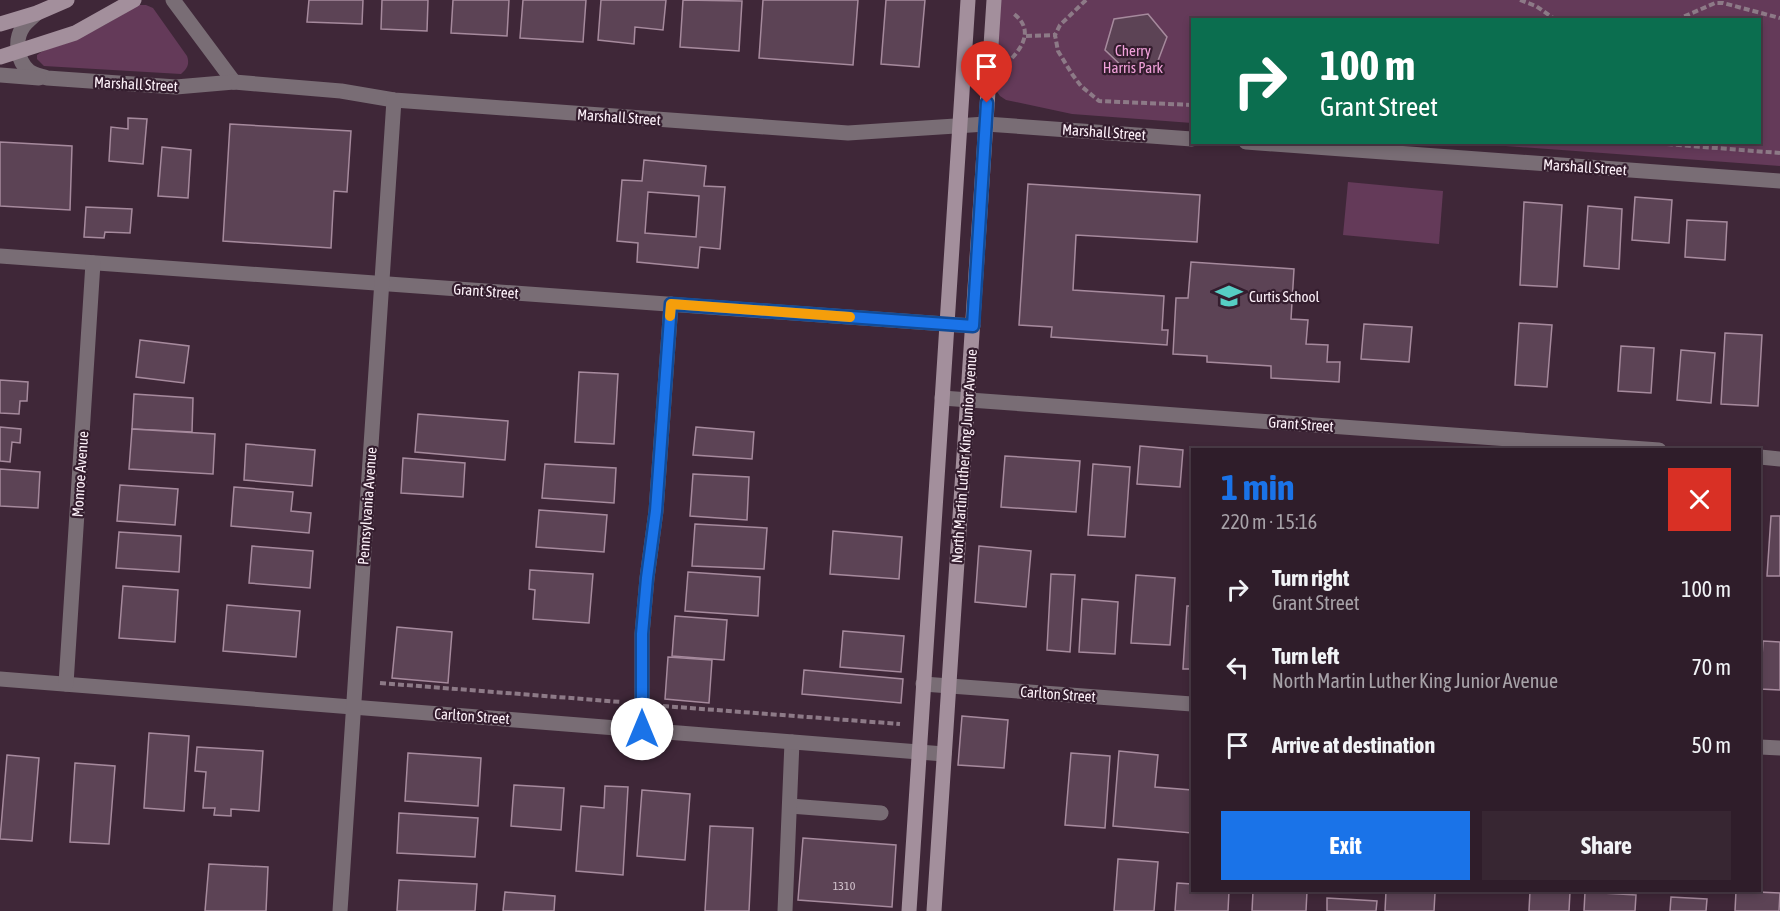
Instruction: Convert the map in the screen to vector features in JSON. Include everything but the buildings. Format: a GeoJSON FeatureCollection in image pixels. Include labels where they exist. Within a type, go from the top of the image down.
{"type":"FeatureCollection","features":[{"type":"Feature","properties":{"kind":"street"},"geometry":{"type":"LineString","coordinates":[[0,24],[37,13],[67,0]]}},
{"type":"Feature","properties":{"kind":"street"},"geometry":{"type":"LineString","coordinates":[[0,57],[75,33],[134,0]]}},
{"type":"Feature","properties":{"kind":"street"},"geometry":{"type":"LineString","coordinates":[[173,0],[234,82]]}},
{"type":"Feature","properties":{"kind":"street","name":"North Martin Luther King Junior Avenue"},"geometry":{"type":"LineString","coordinates":[[909,911],[968,0]]}},
{"type":"Feature","properties":{"kind":"street","name":"North Martin Luther King Junior Avenue"},"geometry":{"type":"LineString","coordinates":[[934,911],[994,0]]}},
{"type":"Feature","properties":{"kind":"street"},"geometry":{"type":"LineString","coordinates":[[19,52],[18,40],[23,27],[37,13]]}},
{"type":"Feature","properties":{"kind":"street","name":"Marshall Street"},"geometry":{"type":"LineString","coordinates":[[19,52],[22,64],[30,72],[47,78]]}},
{"type":"Feature","properties":{"kind":"street","name":"Marshall Street"},"geometry":{"type":"LineString","coordinates":[[0,75],[176,87],[234,82],[341,91],[394,100],[848,133],[986,124],[1191,139]]}},
{"type":"Feature","properties":{"kind":"street","name":"Pennsylvania Avenue"},"geometry":{"type":"LineString","coordinates":[[340,911],[394,100]]}},
{"type":"Feature","properties":{"kind":"street","name":"Marshall Street"},"geometry":{"type":"LineString","coordinates":[[1273,144],[1780,181]]}},
{"type":"Feature","properties":{"kind":"street","name":"Grant Street"},"geometry":{"type":"LineString","coordinates":[[0,256],[973,326]]}},
{"type":"Feature","properties":{"kind":"street","name":"Monroe Avenue"},"geometry":{"type":"LineString","coordinates":[[66,684],[93,263]]}},
{"type":"Feature","properties":{"kind":"street"},"geometry":{"type":"LineString","coordinates":[[642,729],[642,634],[656,511],[671,304]]}},
{"type":"Feature","properties":{"kind":"street","name":"Grant Street"},"geometry":{"type":"LineString","coordinates":[[942,398],[1631,448]]}},
{"type":"Feature","properties":{"kind":"street"},"geometry":{"type":"LineString","coordinates":[[1761,457],[1780,459]]}},
{"type":"Feature","properties":{"kind":"street","name":"Carlton Street"},"geometry":{"type":"LineString","coordinates":[[0,679],[944,754]]}},
{"type":"Feature","properties":{"kind":"street","name":"Carlton Street"},"geometry":{"type":"LineString","coordinates":[[923,684],[1191,704]]}},
{"type":"Feature","properties":{"kind":"street"},"geometry":{"type":"LineString","coordinates":[[785,911],[792,742]]}},
{"type":"Feature","properties":{"kind":"street"},"geometry":{"type":"LineString","coordinates":[[1761,747],[1780,748]]}},
{"type":"Feature","properties":{"kind":"street"},"geometry":{"type":"LineString","coordinates":[[790,806],[880,813]]}},
{"type":"Feature","properties":{"kind":"path"},"geometry":{"type":"LineString","coordinates":[[1026,36],[1054,35],[1086,0]]}},
{"type":"Feature","properties":{"kind":"path"},"geometry":{"type":"LineString","coordinates":[[1520,0],[1536,6],[1553,18]]}},
{"type":"Feature","properties":{"kind":"path"},"geometry":{"type":"LineString","coordinates":[[1681,18],[1715,3],[1780,18]]}},
{"type":"Feature","properties":{"kind":"path"},"geometry":{"type":"LineString","coordinates":[[1007,64],[1024,44],[1026,36],[1022,24],[1011,13]]}},
{"type":"Feature","properties":{"kind":"path"},"geometry":{"type":"LineString","coordinates":[[1054,35],[1059,51],[1072,74],[1081,86],[1098,101],[1191,105]]}},
{"type":"Feature","properties":{"kind":"path"},"geometry":{"type":"LineString","coordinates":[[1665,144],[1780,153]]}},
{"type":"Feature","properties":{"kind":"path"},"geometry":{"type":"LineString","coordinates":[[380,683],[623,702]]}},
{"type":"Feature","properties":{"kind":"path"},"geometry":{"type":"LineString","coordinates":[[659,705],[899,725],[908,717]]}},
{"type":"Feature","properties":{"kind":"green space","name":"Cherry Harris Park"},"geometry":{"type":"Polygon","coordinates":[[[999,0],[1780,0],[1780,166],[1478,144],[1761,144],[1761,18],[1191,18],[1191,123],[1072,114],[1006,100],[995,89],[999,0]]]}},
{"type":"Feature","properties":{"kind":"green space"},"geometry":{"type":"Polygon","coordinates":[[[138,5],[153,8],[187,56],[187,66],[181,74],[44,66],[37,59],[37,55],[41,52],[89,33],[138,5]]]}},
{"type":"Feature","properties":{"kind":"green space"},"geometry":{"type":"Polygon","coordinates":[[[1348,182],[1443,191],[1439,244],[1343,235],[1348,182]]]}},
{"type":"Feature","properties":{"kind":"slow traffic"},"geometry":{"type":"LineString","coordinates":[[670,316],[671,304],[850,317]]}},
{"type":"Feature","properties":{"kind":"place","name":"Curtis School"},"geometry":{"type":"Point","coordinates":[1229,296]}},
{"type":"Feature","properties":{"kind":"route"},"geometry":{"type":"LineString","coordinates":[[642,729],[642,634],[656,511],[671,304],[973,326],[987,103]]}}]}
